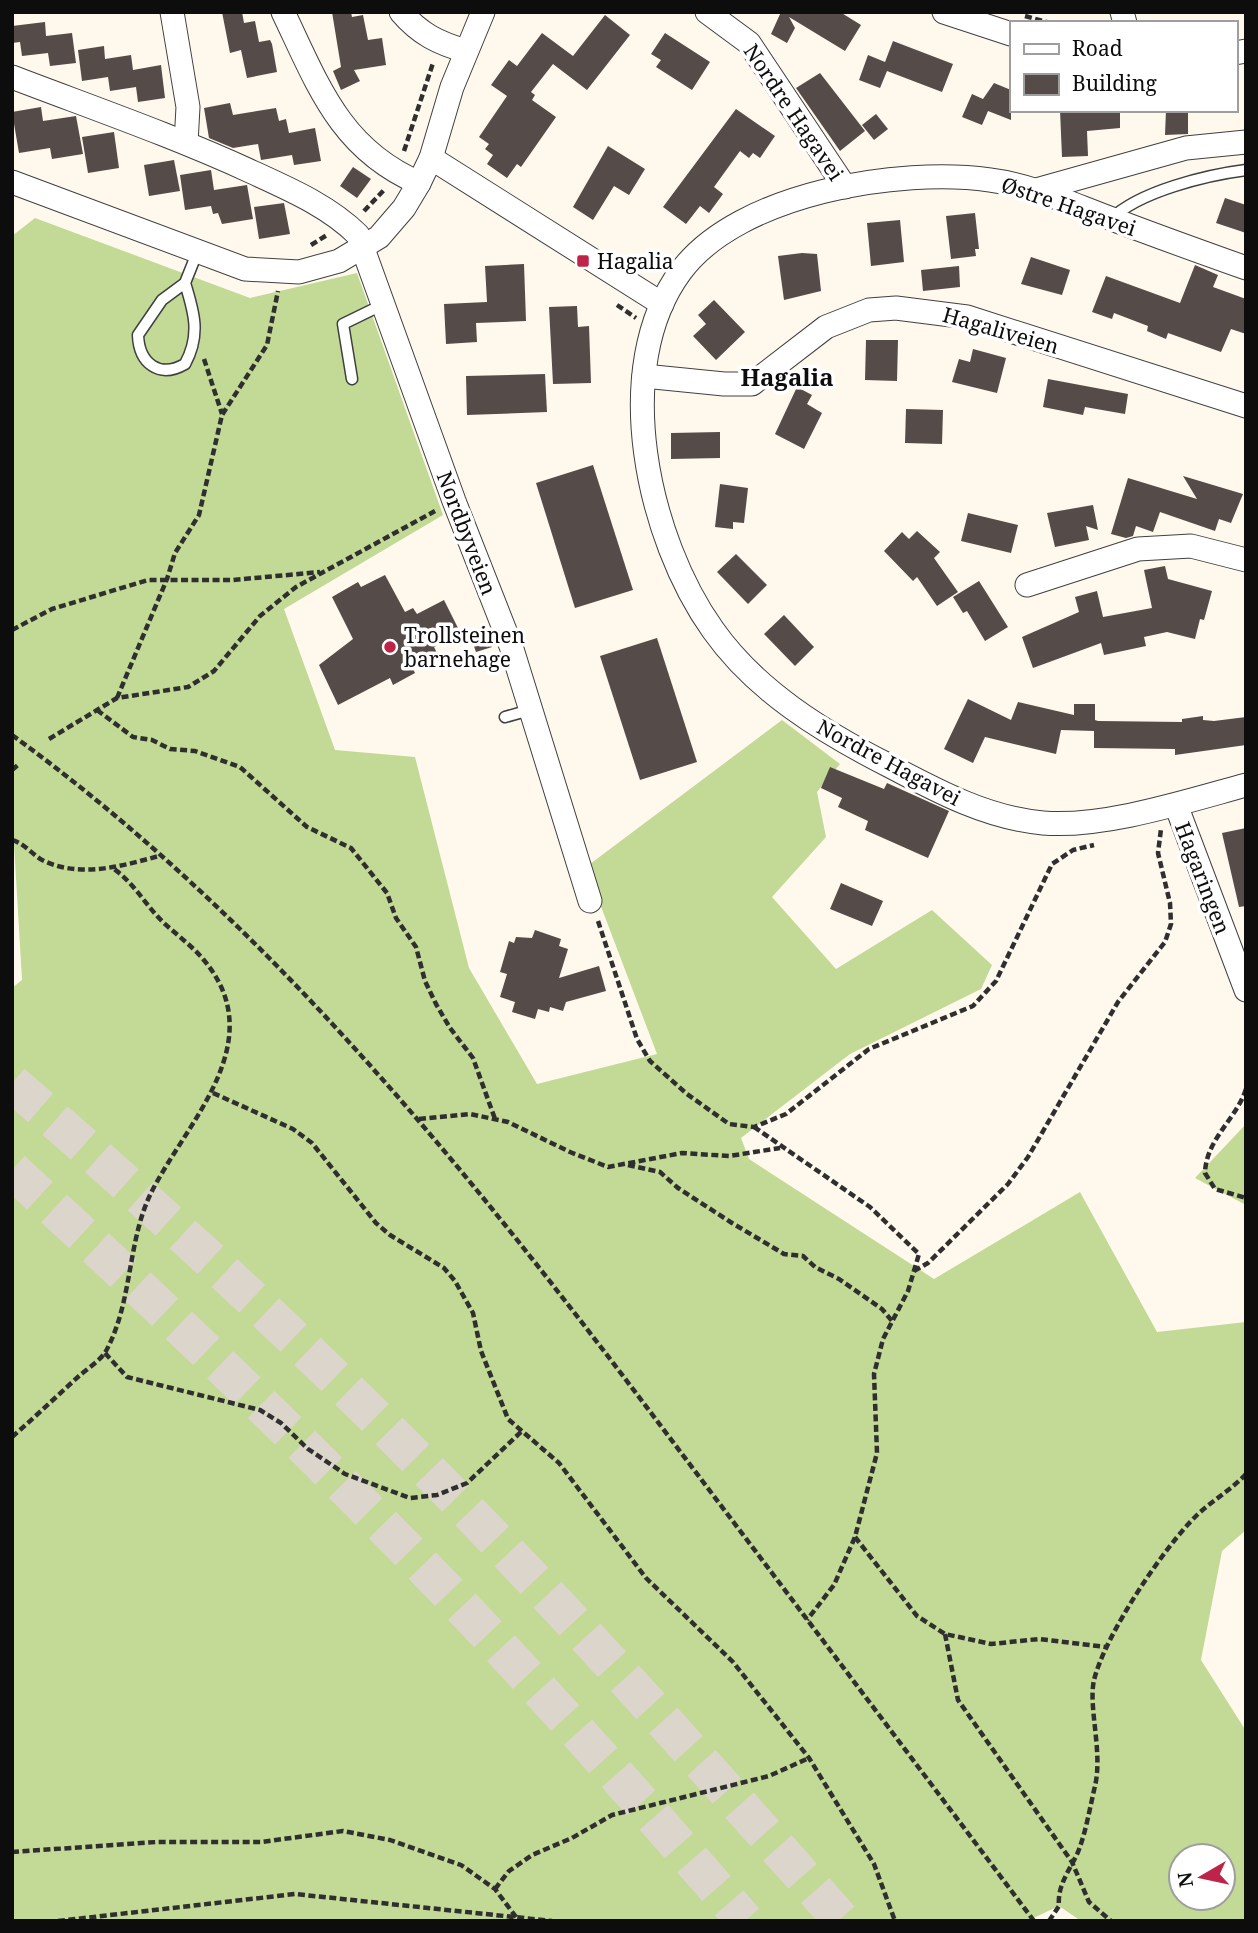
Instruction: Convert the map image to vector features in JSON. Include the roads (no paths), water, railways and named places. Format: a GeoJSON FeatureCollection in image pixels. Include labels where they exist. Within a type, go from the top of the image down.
{"type":"FeatureCollection","features":[{"type":"Feature","properties":{"kind":"street"},"geometry":{"type":"LineString","coordinates":[[172,12],[188,107],[186,143]]}},
{"type":"Feature","properties":{"kind":"street"},"geometry":{"type":"LineString","coordinates":[[283,12],[324,98],[358,144],[395,172],[419,183]]}},
{"type":"Feature","properties":{"kind":"street"},"geometry":{"type":"LineString","coordinates":[[401,12],[416,29],[439,44],[466,51]]}},
{"type":"Feature","properties":{"kind":"street"},"geometry":{"type":"LineString","coordinates":[[12,182],[245,269],[299,272],[339,261],[379,237],[404,208],[419,183],[431,158],[466,51],[482,12]]}},
{"type":"Feature","properties":{"kind":"street","name":"Nordre Hagavei"},"geometry":{"type":"LineString","coordinates":[[707,12],[749,43],[845,187],[749,217],[712,241],[682,270],[651,328],[644,376],[648,467],[659,522],[680,576],[707,621],[756,679],[838,739],[964,803],[1003,817],[1046,823],[1173,819],[1246,785]]}},
{"type":"Feature","properties":{"kind":"street"},"geometry":{"type":"LineString","coordinates":[[944,12],[1010,24]]}},
{"type":"Feature","properties":{"kind":"street","name":"Nordbyveien"},"geometry":{"type":"LineString","coordinates":[[12,77],[186,143],[296,192],[346,224],[358,235],[453,501],[511,646],[590,901]]}},
{"type":"Feature","properties":{"kind":"street"},"geometry":{"type":"LineString","coordinates":[[1037,190],[1186,148],[1246,142]]}},
{"type":"Feature","properties":{"kind":"street"},"geometry":{"type":"LineString","coordinates":[[431,158],[662,304]]}},
{"type":"Feature","properties":{"kind":"street","name":"Østre Hagavei"},"geometry":{"type":"LineString","coordinates":[[845,187],[954,176],[994,180],[1037,190],[1246,268]]}},
{"type":"Feature","properties":{"kind":"street","name":"Hagaliveien"},"geometry":{"type":"LineString","coordinates":[[644,376],[752,384],[834,323],[869,310],[896,307],[967,317],[1246,405]]}},
{"type":"Feature","properties":{"kind":"street"},"geometry":{"type":"LineString","coordinates":[[1027,585],[1138,549],[1191,546],[1246,560]]}},
{"type":"Feature","properties":{"kind":"street","name":"Hagaringen"},"geometry":{"type":"LineString","coordinates":[[1173,819],[1246,989]]}},
{"type":"Feature","properties":{"kind":"lane"},"geometry":{"type":"LineString","coordinates":[[1111,219],[1121,209],[1145,198],[1219,174],[1246,170]]}},
{"type":"Feature","properties":{"kind":"lane"},"geometry":{"type":"LineString","coordinates":[[185,283],[195,314],[196,333],[192,351],[185,363],[176,369],[164,370],[151,366],[142,358],[138,335],[162,299],[185,283],[197,253]]}},
{"type":"Feature","properties":{"kind":"lane"},"geometry":{"type":"LineString","coordinates":[[352,379],[343,324],[382,305]]}},
{"type":"Feature","properties":{"kind":"lane"},"geometry":{"type":"LineString","coordinates":[[505,717],[530,710]]}},
{"type":"Feature","properties":{"kind":"tunnel"},"geometry":{"type":"LineString","coordinates":[[12,1083],[244,1291],[412,1453],[609,1661],[842,1921]]}},
{"type":"Feature","properties":{"kind":"tunnel"},"geometry":{"type":"LineString","coordinates":[[12,1170],[231,1375],[391,1533],[558,1710],[745,1921]]}},
{"type":"Feature","properties":{"kind":"place","name":"Hagalia"},"geometry":{"type":"Point","coordinates":[583,261]}},
{"type":"Feature","properties":{"kind":"place","name":"Trollsteinen barnehage"},"geometry":{"type":"Point","coordinates":[390,647]}},
{"type":"Feature","properties":{"kind":"district","name":"Hagalia"},"geometry":{"type":"Point","coordinates":[787,376]}}]}
